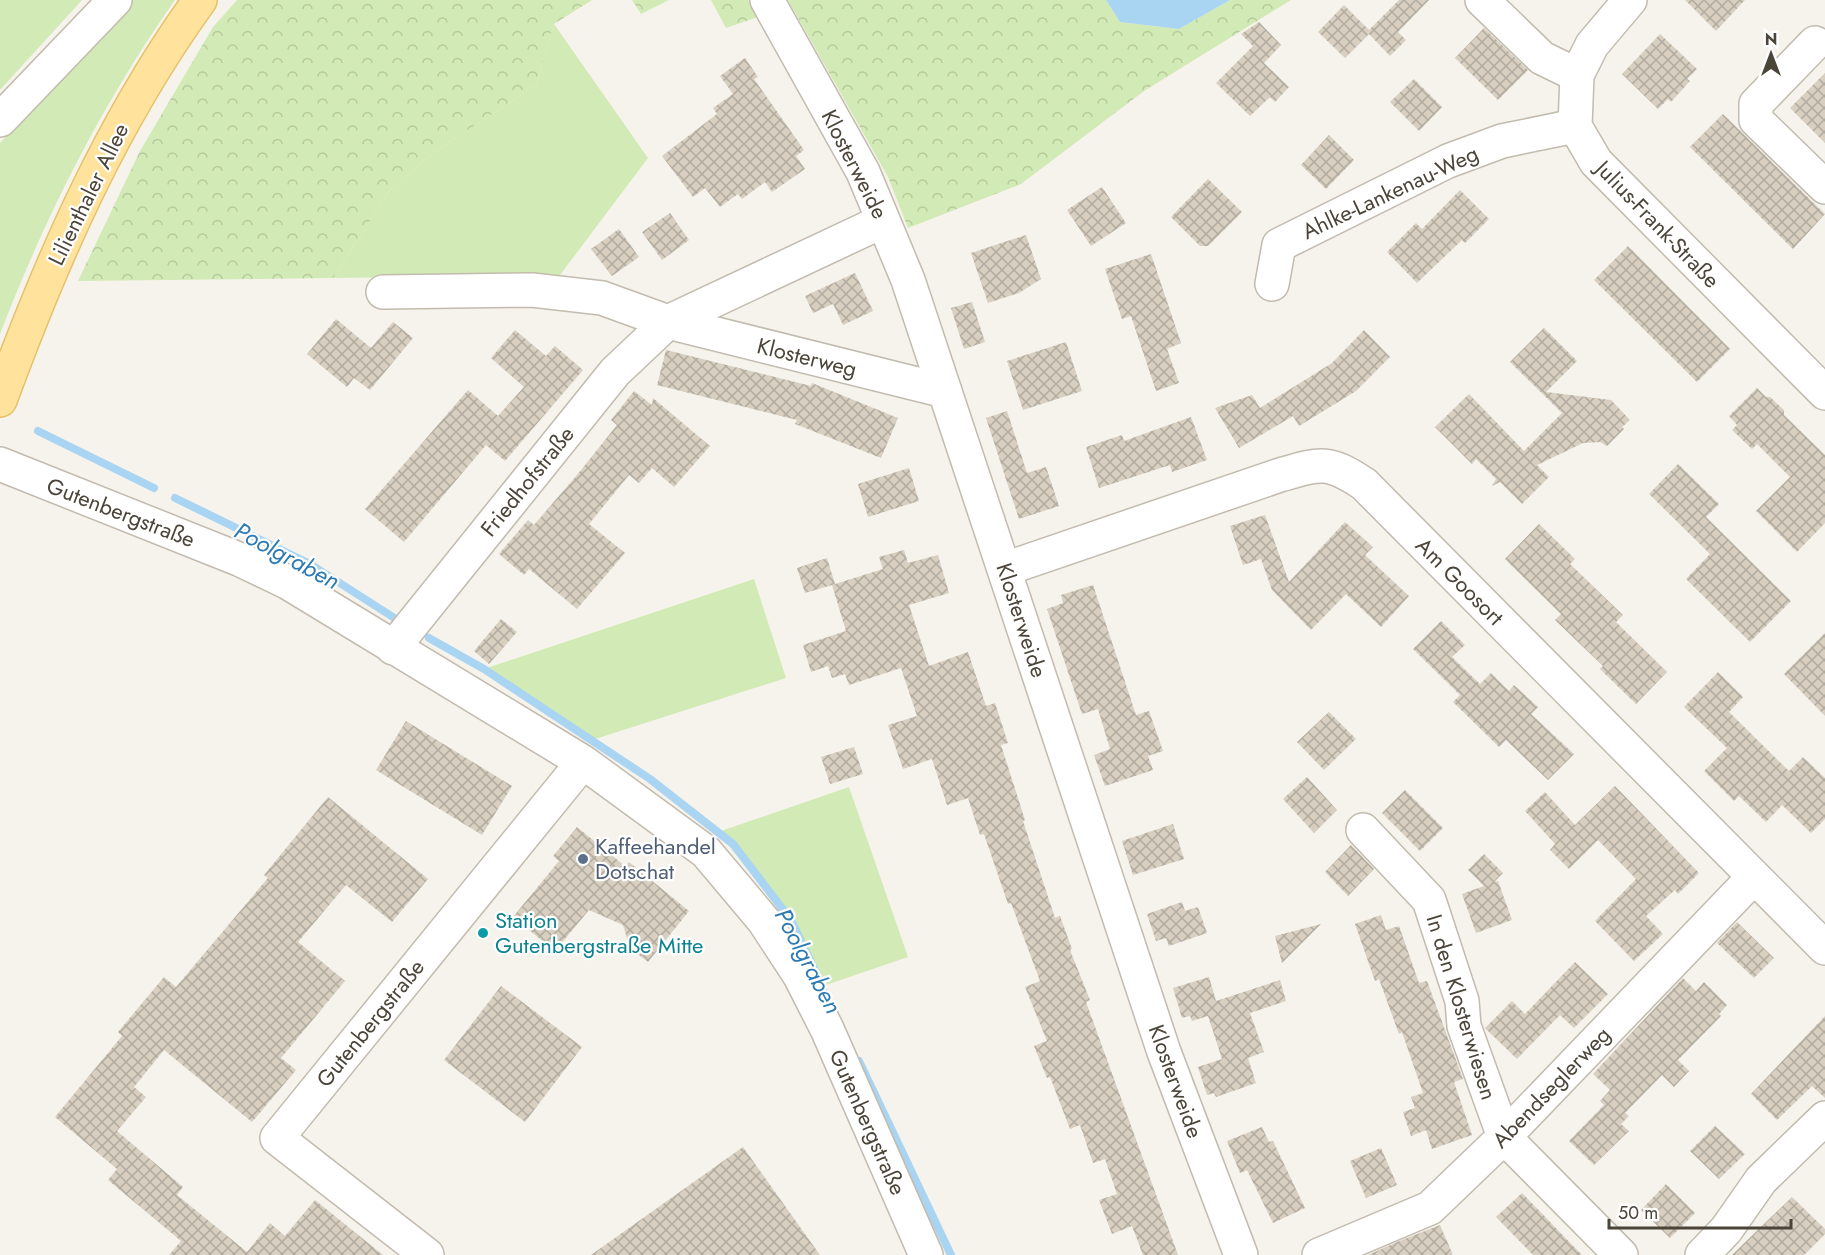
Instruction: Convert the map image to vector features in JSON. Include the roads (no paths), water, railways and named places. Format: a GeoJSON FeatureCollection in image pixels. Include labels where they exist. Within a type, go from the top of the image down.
{"type":"FeatureCollection","features":[{"type":"Feature","properties":{"kind":"main road","name":"Lilienthaler Allee"},"geometry":{"type":"LineString","coordinates":[[0,400],[61,245],[99,165],[146,79],[200,0]]}},
{"type":"Feature","properties":{"kind":"street"},"geometry":{"type":"LineString","coordinates":[[0,120],[115,0]]}},
{"type":"Feature","properties":{"kind":"street","name":"Klosterweide"},"geometry":{"type":"LineString","coordinates":[[767,0],[863,172],[908,280],[1164,1052],[1241,1255]]}},
{"type":"Feature","properties":{"kind":"street"},"geometry":{"type":"LineString","coordinates":[[1482,0],[1542,58],[1577,75]]}},
{"type":"Feature","properties":{"kind":"street"},"geometry":{"type":"LineString","coordinates":[[1575,126],[1577,75],[1592,45],[1630,0]]}},
{"type":"Feature","properties":{"kind":"street"},"geometry":{"type":"LineString","coordinates":[[1815,43],[1756,104],[1756,120],[1825,187]]}},
{"type":"Feature","properties":{"kind":"street","name":"Ahlke-Lankenau-Weg"},"geometry":{"type":"LineString","coordinates":[[1272,284],[1279,245],[1448,160],[1502,141],[1575,126]]}},
{"type":"Feature","properties":{"kind":"street","name":"Julius-Frank-Straße"},"geometry":{"type":"LineString","coordinates":[[1575,126],[1596,162],[1825,393]]}},
{"type":"Feature","properties":{"kind":"street","name":"Friedhofstraße"},"geometry":{"type":"LineString","coordinates":[[393,648],[615,372],[668,322],[883,221]]}},
{"type":"Feature","properties":{"kind":"street"},"geometry":{"type":"LineString","coordinates":[[383,292],[532,290],[602,298],[668,322]]}},
{"type":"Feature","properties":{"kind":"street","name":"Klosterweg"},"geometry":{"type":"LineString","coordinates":[[668,322],[945,391]]}},
{"type":"Feature","properties":{"kind":"street","name":"Gutenbergstraße"},"geometry":{"type":"LineString","coordinates":[[0,464],[242,560],[287,582],[583,762],[706,852],[764,921],[800,976],[828,1029],[926,1255]]}},
{"type":"Feature","properties":{"kind":"street","name":"Am Goosort"},"geometry":{"type":"LineString","coordinates":[[1005,569],[1312,465],[1339,467],[1364,484],[1825,948]]}},
{"type":"Feature","properties":{"kind":"street","name":"Gutenbergstraße"},"geometry":{"type":"LineString","coordinates":[[426,1255],[277,1138],[583,762]]}},
{"type":"Feature","properties":{"kind":"street","name":"In den Klosterwiesen"},"geometry":{"type":"LineString","coordinates":[[1363,830],[1429,900],[1462,1001],[1464,1026],[1504,1137]]}},
{"type":"Feature","properties":{"kind":"street","name":"Abendseglerweg"},"geometry":{"type":"LineString","coordinates":[[1319,1255],[1430,1208],[1504,1137],[1754,878]]}},
{"type":"Feature","properties":{"kind":"street"},"geometry":{"type":"LineString","coordinates":[[1702,1255],[1726,1230],[1761,1180],[1825,1118]]}},
{"type":"Feature","properties":{"kind":"street"},"geometry":{"type":"LineString","coordinates":[[1504,1137],[1621,1255]]}},
{"type":"Feature","properties":{"kind":"water"},"geometry":{"type":"Polygon","coordinates":[[[1106,0],[1230,0],[1179,29],[1120,22],[1106,0]]]}},
{"type":"Feature","properties":{"kind":"waterway","name":"Poolgraben"},"geometry":{"type":"LineString","coordinates":[[38,431],[154,488]]}},
{"type":"Feature","properties":{"kind":"waterway","name":"Poolgraben"},"geometry":{"type":"LineString","coordinates":[[175,498],[310,564],[396,619]]}},
{"type":"Feature","properties":{"kind":"waterway","name":"Poolgraben"},"geometry":{"type":"LineString","coordinates":[[429,638],[484,669],[650,779],[733,844],[791,920],[817,975]]}},
{"type":"Feature","properties":{"kind":"waterway","name":"Poolgraben"},"geometry":{"type":"LineString","coordinates":[[859,1061],[951,1255]]}},
{"type":"Feature","properties":{"kind":"place","name":"Kaffeehandel Dotschat"},"geometry":{"type":"Point","coordinates":[583,859]}},
{"type":"Feature","properties":{"kind":"place","name":"Station Gutenbergstraße Mitte"},"geometry":{"type":"Point","coordinates":[483,933]}}]}
